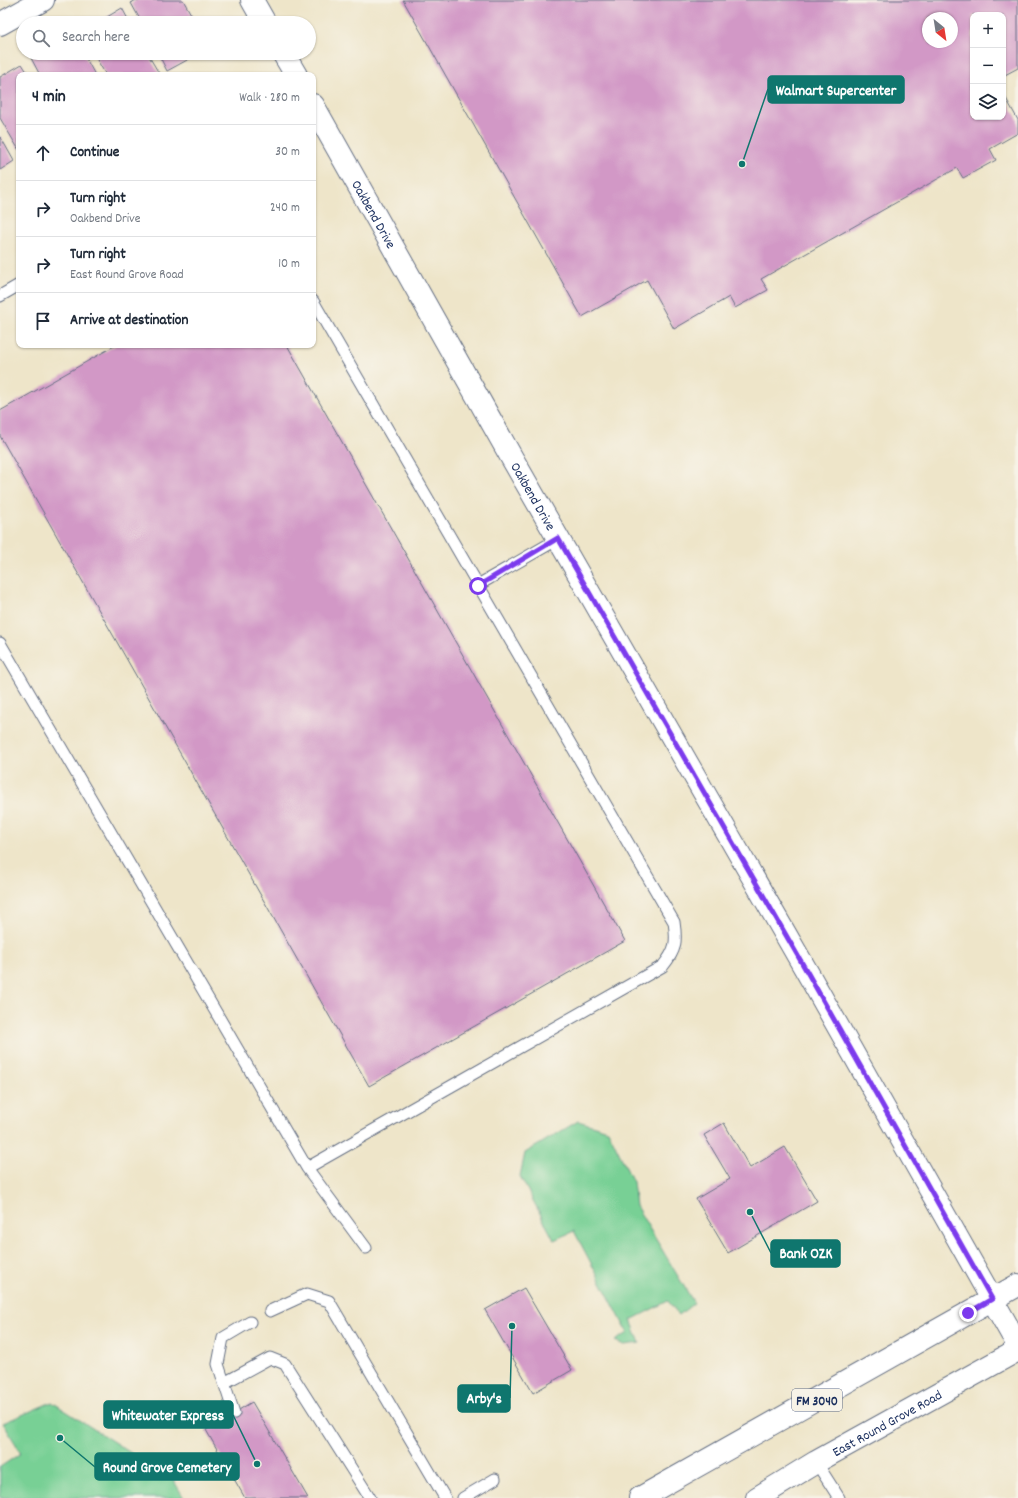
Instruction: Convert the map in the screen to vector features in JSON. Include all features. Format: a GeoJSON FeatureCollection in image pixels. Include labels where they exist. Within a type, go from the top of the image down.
{"type":"FeatureCollection","features":[{"type":"Feature","properties":{"kind":"street"},"geometry":{"type":"LineString","coordinates":[[0,24],[44,0]]}},
{"type":"Feature","properties":{"kind":"street"},"geometry":{"type":"LineString","coordinates":[[252,0],[261,16]]}},
{"type":"Feature","properties":{"kind":"street"},"geometry":{"type":"LineString","coordinates":[[287,60],[294,72]]}},
{"type":"Feature","properties":{"kind":"street","name":"Oakbend Drive"},"geometry":{"type":"LineString","coordinates":[[316,113],[806,970],[1018,1345]]}},
{"type":"Feature","properties":{"kind":"street","name":"FM 3040"},"geometry":{"type":"LineString","coordinates":[[640,1498],[771,1426],[1018,1285]]}},
{"type":"Feature","properties":{"kind":"street","name":"East Round Grove Road"},"geometry":{"type":"LineString","coordinates":[[757,1498],[816,1462],[1018,1350]]}},
{"type":"Feature","properties":{"kind":"lane"},"geometry":{"type":"LineString","coordinates":[[0,296],[16,287]]}},
{"type":"Feature","properties":{"kind":"lane"},"geometry":{"type":"LineString","coordinates":[[307,1168],[663,966],[671,956],[677,940],[674,922],[316,306]]}},
{"type":"Feature","properties":{"kind":"lane"},"geometry":{"type":"LineString","coordinates":[[478,586],[558,538]]}},
{"type":"Feature","properties":{"kind":"lane"},"geometry":{"type":"LineString","coordinates":[[0,643],[307,1168],[366,1248]]}},
{"type":"Feature","properties":{"kind":"lane"},"geometry":{"type":"LineString","coordinates":[[270,1311],[307,1294],[329,1301],[445,1498]]}},
{"type":"Feature","properties":{"kind":"lane"},"geometry":{"type":"LineString","coordinates":[[234,1413],[218,1364],[223,1338],[250,1322]]}},
{"type":"Feature","properties":{"kind":"lane"},"geometry":{"type":"LineString","coordinates":[[224,1383],[270,1358],[285,1364],[370,1498]]}},
{"type":"Feature","properties":{"kind":"lane"},"geometry":{"type":"LineString","coordinates":[[816,1462],[839,1498]]}},
{"type":"Feature","properties":{"kind":"lane"},"geometry":{"type":"LineString","coordinates":[[463,1498],[495,1479]]}},
{"type":"Feature","properties":{"kind":"green space"},"geometry":{"type":"Polygon","coordinates":[[[578,1121],[608,1130],[633,1182],[636,1206],[694,1303],[679,1315],[668,1301],[631,1320],[640,1343],[624,1345],[615,1341],[628,1333],[574,1231],[554,1240],[520,1176],[525,1153],[578,1121]]]}},
{"type":"Feature","properties":{"kind":"green space"},"geometry":{"type":"Polygon","coordinates":[[[52,1402],[174,1481],[184,1498],[0,1498],[0,1467],[21,1453],[3,1423],[52,1402]]]}},
{"type":"Feature","properties":{"kind":"building"},"geometry":{"type":"Polygon","coordinates":[[[136,0],[183,0],[192,16],[138,16],[131,3],[136,0]]]}},
{"type":"Feature","properties":{"kind":"building"},"geometry":{"type":"Polygon","coordinates":[[[403,0],[1018,0],[1018,68],[1006,74],[1006,12],[970,12],[970,120],[1006,120],[1006,98],[1018,120],[1018,133],[990,149],[996,160],[963,178],[957,168],[761,279],[768,290],[735,308],[729,297],[674,329],[647,280],[582,317],[403,0]]]}},
{"type":"Feature","properties":{"kind":"building"},"geometry":{"type":"Polygon","coordinates":[[[122,8],[126,16],[109,16],[122,8]]]}},
{"type":"Feature","properties":{"kind":"building"},"geometry":{"type":"Polygon","coordinates":[[[32,60],[87,60],[93,72],[38,72],[32,60]]]}},
{"type":"Feature","properties":{"kind":"building"},"geometry":{"type":"Polygon","coordinates":[[[97,60],[151,60],[158,72],[104,72],[97,60]]]}},
{"type":"Feature","properties":{"kind":"building"},"geometry":{"type":"Polygon","coordinates":[[[162,60],[187,60],[167,71],[162,60]]]}},
{"type":"Feature","properties":{"kind":"building"},"geometry":{"type":"Polygon","coordinates":[[[22,64],[27,72],[16,72],[16,145],[0,118],[0,77],[22,64]]]}},
{"type":"Feature","properties":{"kind":"building"},"geometry":{"type":"Polygon","coordinates":[[[0,136],[14,161],[0,170],[0,136]]]}},
{"type":"Feature","properties":{"kind":"building"},"geometry":{"type":"Polygon","coordinates":[[[111,348],[289,348],[625,941],[369,1086],[0,436],[0,411],[111,348]]]}},
{"type":"Feature","properties":{"kind":"building"},"geometry":{"type":"Polygon","coordinates":[[[724,1123],[750,1168],[785,1147],[817,1201],[728,1253],[696,1199],[730,1179],[704,1135],[724,1123]]]}},
{"type":"Feature","properties":{"kind":"building"},"geometry":{"type":"Polygon","coordinates":[[[524,1288],[572,1370],[533,1393],[485,1310],[524,1288]]]}},
{"type":"Feature","properties":{"kind":"building"},"geometry":{"type":"Polygon","coordinates":[[[252,1402],[308,1498],[245,1498],[206,1430],[252,1402]]]}},
{"type":"Feature","properties":{"kind":"place","name":"Walmart Supercenter"},"geometry":{"type":"Point","coordinates":[742,164]}},
{"type":"Feature","properties":{"kind":"place","name":"Bank OZK"},"geometry":{"type":"Point","coordinates":[750,1212]}},
{"type":"Feature","properties":{"kind":"place","name":"Arby's"},"geometry":{"type":"Point","coordinates":[512,1326]}},
{"type":"Feature","properties":{"kind":"place","name":"Round Grove Cemetery"},"geometry":{"type":"Point","coordinates":[60,1438]}},
{"type":"Feature","properties":{"kind":"place","name":"Whitewater Express"},"geometry":{"type":"Point","coordinates":[257,1464]}},
{"type":"Feature","properties":{"kind":"route"},"geometry":{"type":"LineString","coordinates":[[478,586],[558,538],[806,970],[992,1299],[968,1313]]}}]}
